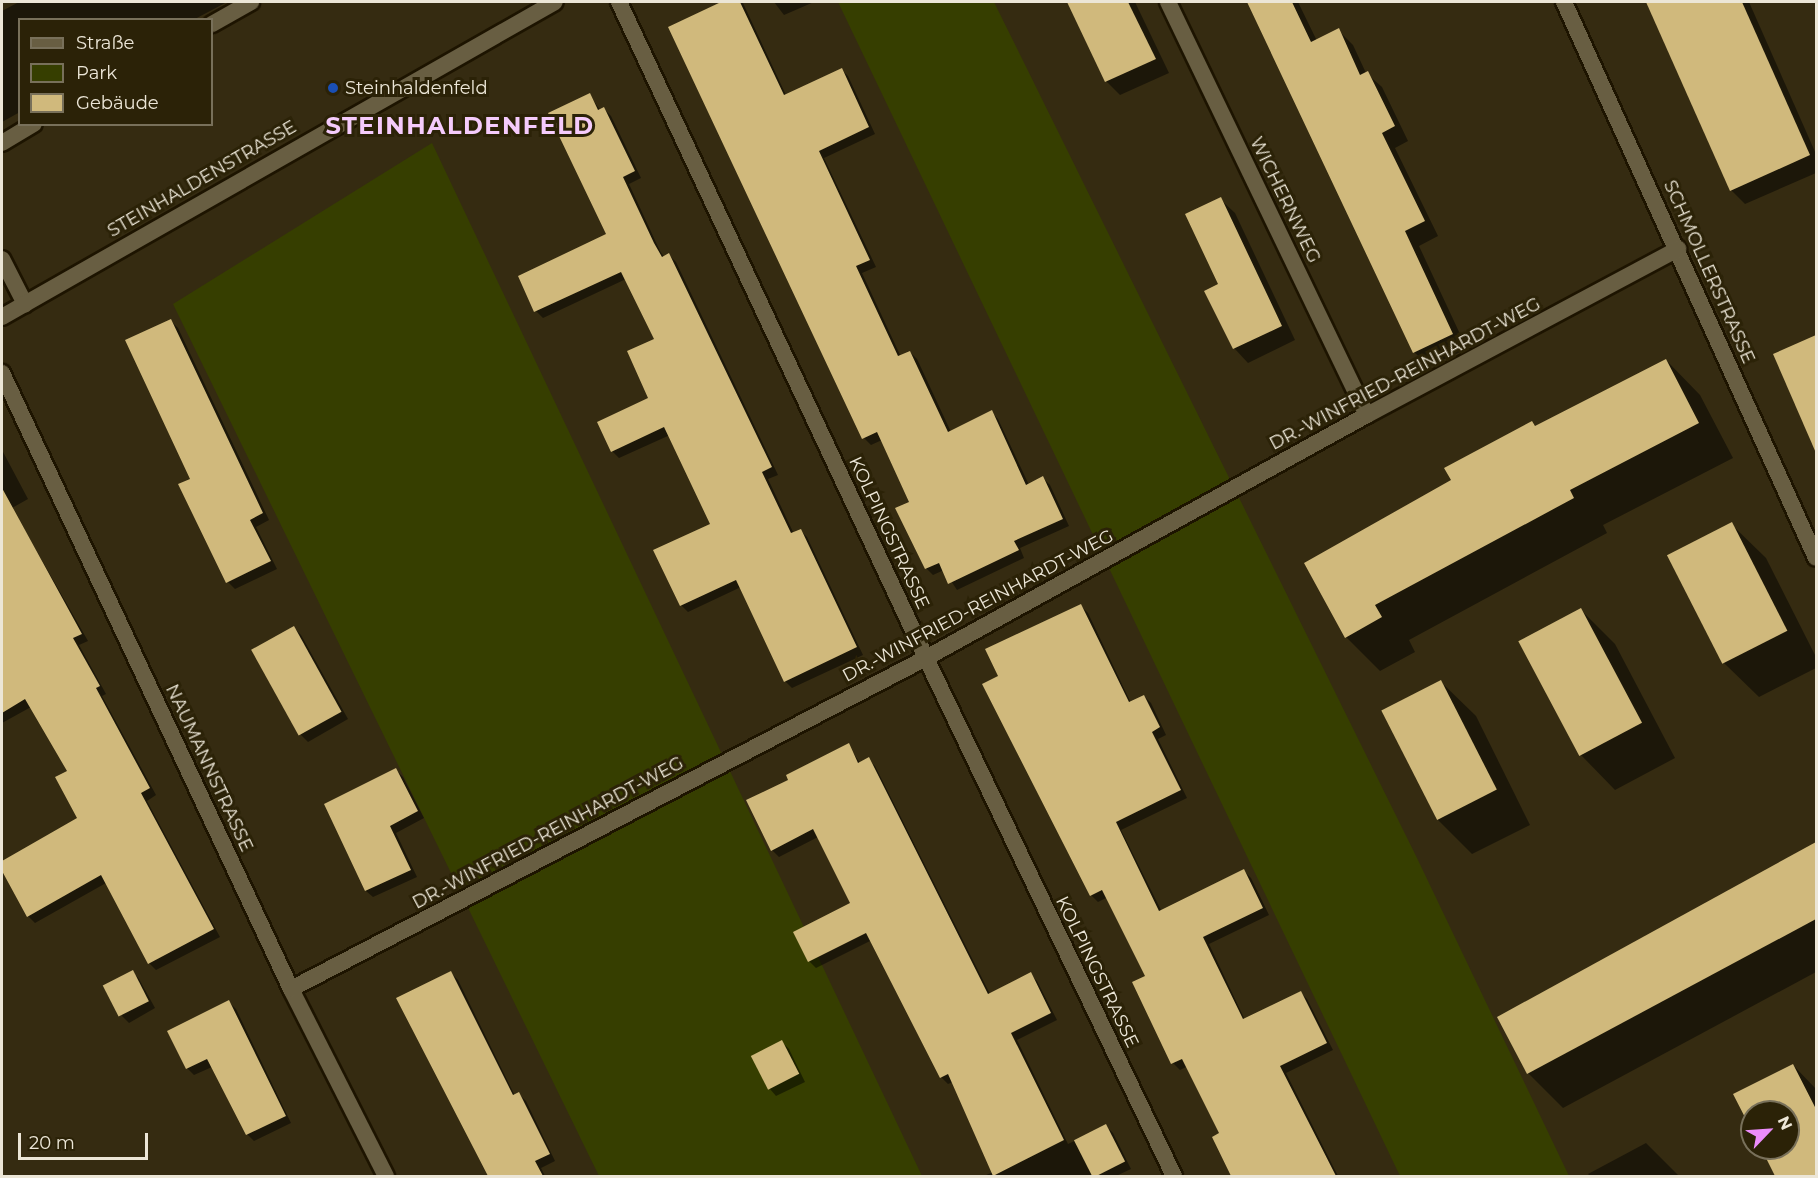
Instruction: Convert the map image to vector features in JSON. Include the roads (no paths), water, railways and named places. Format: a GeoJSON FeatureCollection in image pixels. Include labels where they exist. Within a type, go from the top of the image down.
{"type":"FeatureCollection","features":[{"type":"Feature","properties":{"kind":"street"},"geometry":{"type":"LineString","coordinates":[[213,23],[251,2]]}},
{"type":"Feature","properties":{"kind":"street","name":"STEINHALDENSTRASSE"},"geometry":{"type":"LineString","coordinates":[[2,317],[555,2]]}},
{"type":"Feature","properties":{"kind":"street","name":"KOLPINGSTRASSE"},"geometry":{"type":"LineString","coordinates":[[619,2],[926,658],[1174,1176]]}},
{"type":"Feature","properties":{"kind":"street","name":"WICHERNWEG"},"geometry":{"type":"LineString","coordinates":[[1168,2],[1367,415]]}},
{"type":"Feature","properties":{"kind":"street","name":"SCHMOLLERSTRASSE"},"geometry":{"type":"LineString","coordinates":[[1564,2],[1678,249],[1816,558]]}},
{"type":"Feature","properties":{"kind":"street"},"geometry":{"type":"LineString","coordinates":[[2,143],[31,126]]}},
{"type":"Feature","properties":{"kind":"street","name":"DR.-WINFRIED-REINHARDT-WEG"},"geometry":{"type":"LineString","coordinates":[[291,989],[926,658],[1367,415],[1678,249]]}},
{"type":"Feature","properties":{"kind":"street"},"geometry":{"type":"LineString","coordinates":[[2,260],[25,304]]}},
{"type":"Feature","properties":{"kind":"street","name":"NAUMANNSTRASSE"},"geometry":{"type":"LineString","coordinates":[[2,374],[291,989],[386,1176]]}},
{"type":"Feature","properties":{"kind":"place","name":"Steinhaldenfeld"},"geometry":{"type":"Point","coordinates":[333,88]}},
{"type":"Feature","properties":{"kind":"district","name":"STEINHALDENFELD"},"geometry":{"type":"Point","coordinates":[460,126]}}]}
